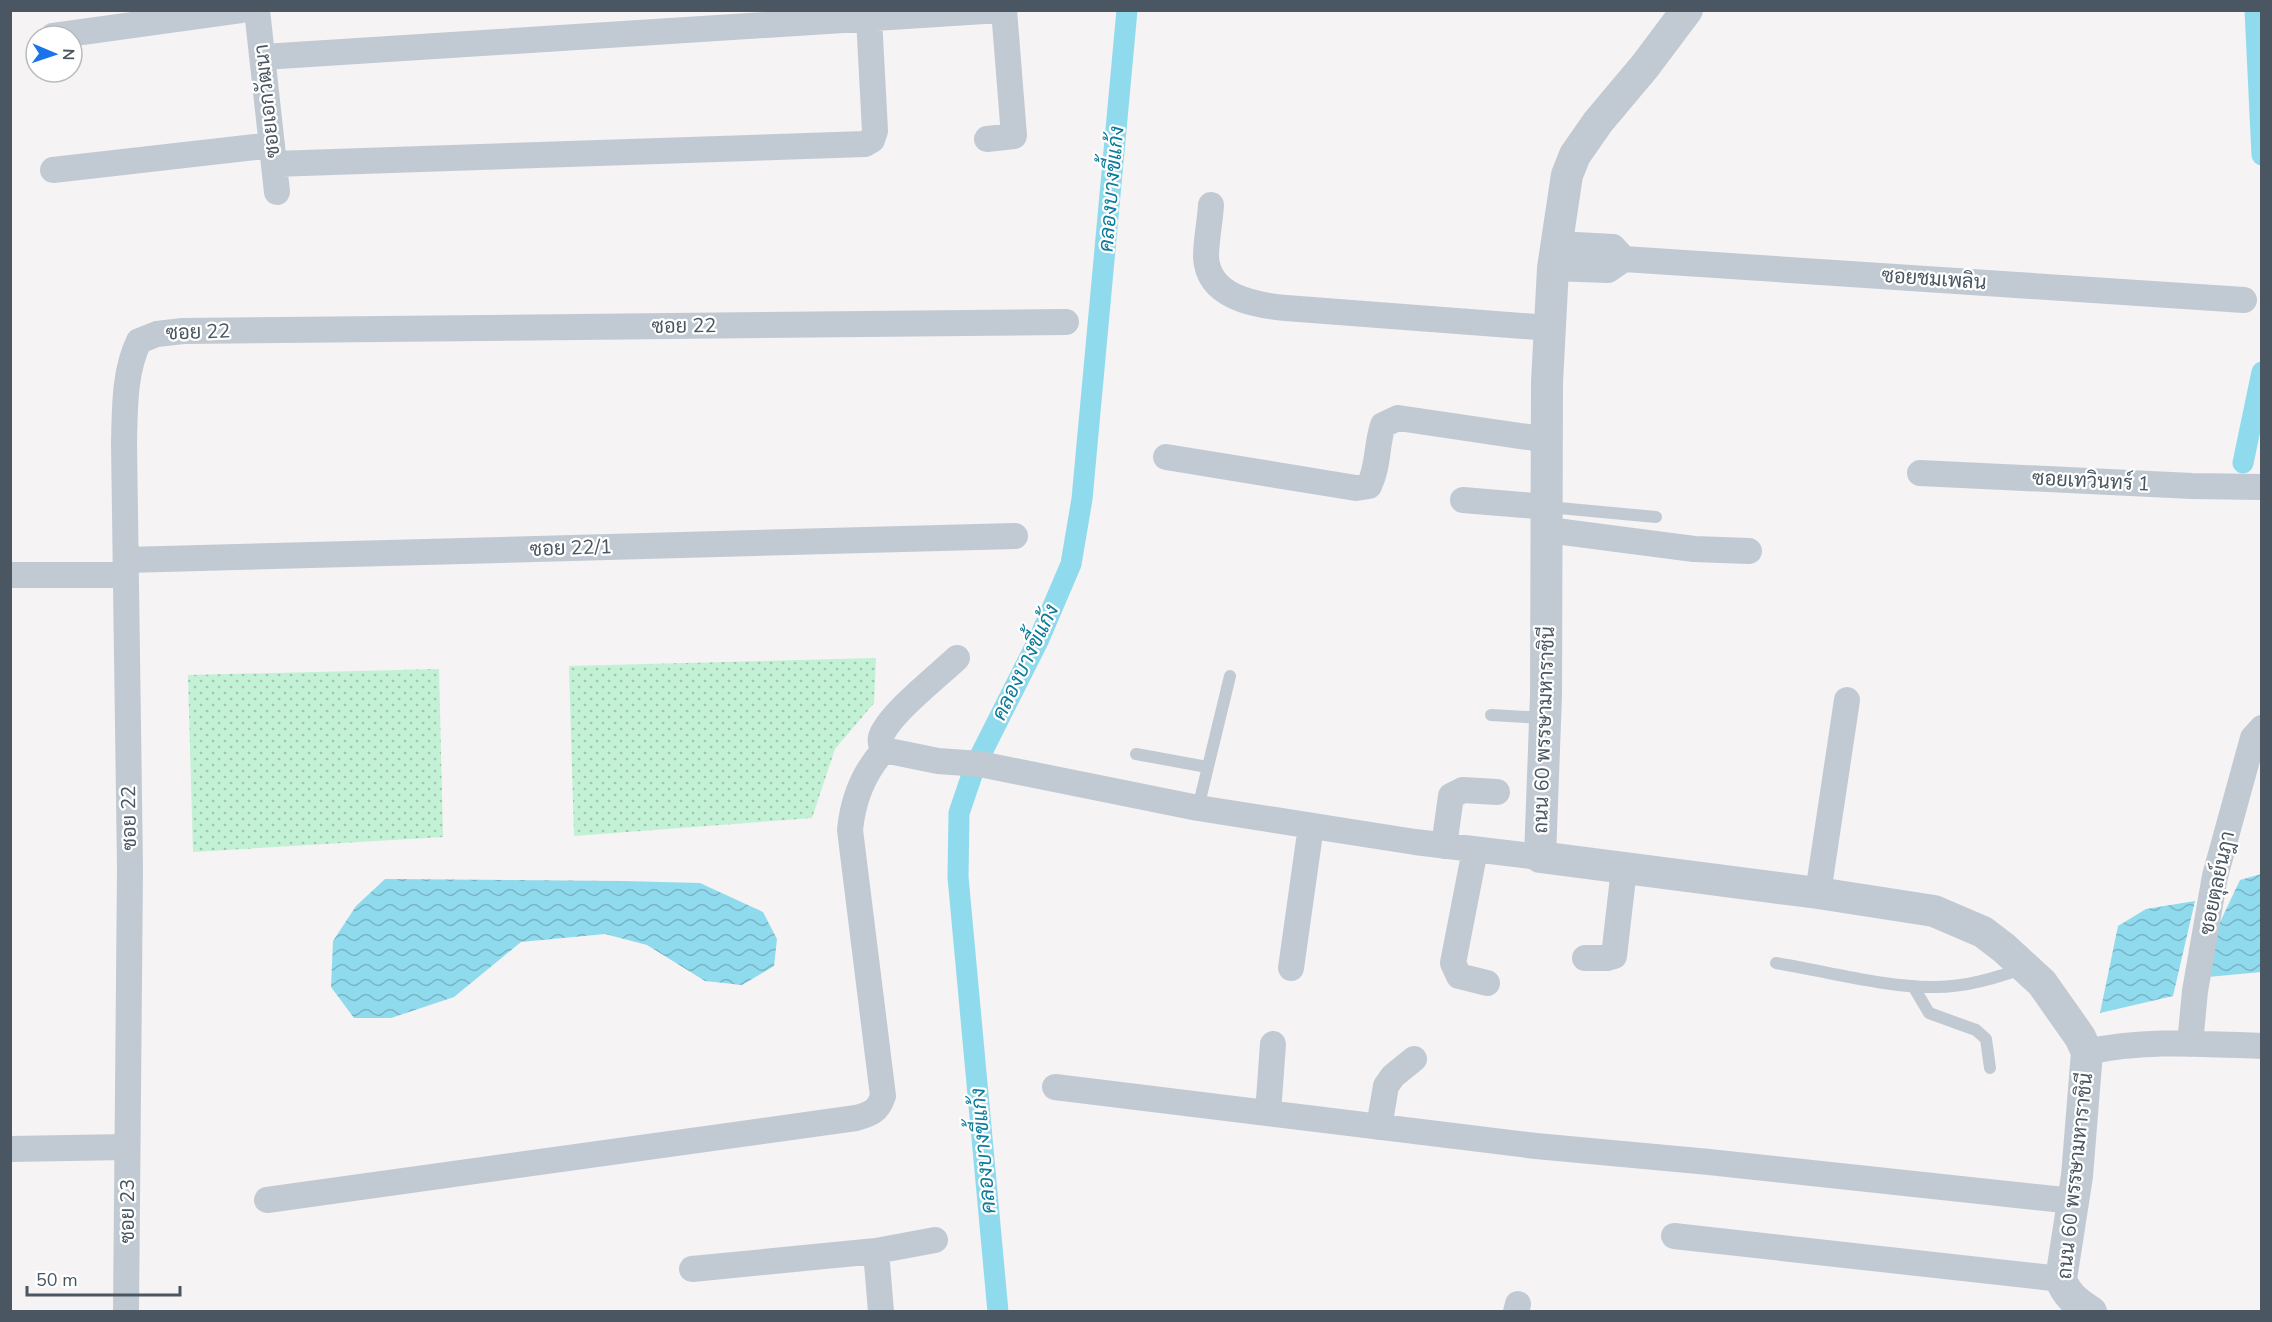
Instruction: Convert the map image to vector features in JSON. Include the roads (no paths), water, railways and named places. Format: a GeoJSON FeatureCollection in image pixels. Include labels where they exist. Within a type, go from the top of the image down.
{"type":"FeatureCollection","features":[{"type":"Feature","properties":{"kind":"street"},"geometry":{"type":"LineString","coordinates":[[84,32],[241,10]]}},
{"type":"Feature","properties":{"kind":"street","name":"ซอยเอกวัฒนา"},"geometry":{"type":"LineString","coordinates":[[257,10],[277,192]]}},
{"type":"Feature","properties":{"kind":"street"},"geometry":{"type":"LineString","coordinates":[[263,57],[1000,10]]}},
{"type":"Feature","properties":{"kind":"street"},"geometry":{"type":"LineString","coordinates":[[987,139],[1014,136],[1004,10]]}},
{"type":"Feature","properties":{"kind":"street","name":"ถนน 60 พรรษามหาราชินี"},"geometry":{"type":"LineString","coordinates":[[1687,10],[1646,66],[1598,122],[1575,155],[1567,175],[1555,256],[1547,382],[1548,518],[1540,857],[1818,893],[1934,911],[1983,932],[2042,983],[2080,1037],[2087,1052],[2073,1201],[2061,1279],[2064,1289],[2077,1303],[2091,1311]]}},
{"type":"Feature","properties":{"kind":"street"},"geometry":{"type":"LineString","coordinates":[[53,170],[273,154],[865,144],[872,140],[875,131],[869,18]]}},
{"type":"Feature","properties":{"kind":"street"},"geometry":{"type":"LineString","coordinates":[[1211,205],[1206,258],[1211,277],[1221,288],[1236,297],[1261,306],[1550,328]]}},
{"type":"Feature","properties":{"kind":"street","name":"ซอยชมเพลิน"},"geometry":{"type":"LineString","coordinates":[[1555,256],[1608,270],[1624,259],[2244,300]]}},
{"type":"Feature","properties":{"kind":"street","name":"ซอย 22"},"geometry":{"type":"LineString","coordinates":[[127,1147],[130,869],[124,442],[126,387],[131,357],[139,341],[157,334],[183,331],[1066,322]]}},
{"type":"Feature","properties":{"kind":"street"},"geometry":{"type":"LineString","coordinates":[[1166,457],[1356,489],[1369,486],[1376,470],[1379,438],[1383,425],[1398,418],[1548,440]]}},
{"type":"Feature","properties":{"kind":"street","name":"ซอยเทวินทร์ 1"},"geometry":{"type":"LineString","coordinates":[[1920,473],[2262,487]]}},
{"type":"Feature","properties":{"kind":"street"},"geometry":{"type":"LineString","coordinates":[[1463,500],[1694,549],[1749,551]]}},
{"type":"Feature","properties":{"kind":"street","name":"ซอย 22/1"},"geometry":{"type":"LineString","coordinates":[[10,574],[126,567],[1015,536]]}},
{"type":"Feature","properties":{"kind":"street"},"geometry":{"type":"LineString","coordinates":[[957,658],[897,714],[885,729],[880,745],[884,750],[938,761],[980,764],[1198,808],[1444,846],[1540,857]]}},
{"type":"Feature","properties":{"kind":"street"},"geometry":{"type":"LineString","coordinates":[[1818,893],[1846,700]]}},
{"type":"Feature","properties":{"kind":"street","name":"ซอยตุลย์นฎา"},"geometry":{"type":"LineString","coordinates":[[2190,1044],[2195,991],[2215,876],[2253,738],[2262,728]]}},
{"type":"Feature","properties":{"kind":"street"},"geometry":{"type":"LineString","coordinates":[[267,1200],[856,1118],[871,1114],[880,1107],[884,1096],[850,830],[852,810],[860,785],[884,750]]}},
{"type":"Feature","properties":{"kind":"street"},"geometry":{"type":"LineString","coordinates":[[1444,846],[1451,796],[1463,790],[1497,792]]}},
{"type":"Feature","properties":{"kind":"street"},"geometry":{"type":"LineString","coordinates":[[1291,968],[1311,826]]}},
{"type":"Feature","properties":{"kind":"street"},"geometry":{"type":"LineString","coordinates":[[1475,850],[1453,963],[1459,976],[1487,983]]}},
{"type":"Feature","properties":{"kind":"street"},"geometry":{"type":"LineString","coordinates":[[1585,958],[1614,956],[1624,869]]}},
{"type":"Feature","properties":{"kind":"street"},"geometry":{"type":"LineString","coordinates":[[1268,1113],[1273,1044]]}},
{"type":"Feature","properties":{"kind":"street"},"geometry":{"type":"LineString","coordinates":[[2087,1052],[2110,1047],[2190,1044],[2262,1046]]}},
{"type":"Feature","properties":{"kind":"street"},"geometry":{"type":"LineString","coordinates":[[1379,1127],[1386,1086],[1414,1059]]}},
{"type":"Feature","properties":{"kind":"street"},"geometry":{"type":"LineString","coordinates":[[1055,1087],[1536,1146],[2073,1201]]}},
{"type":"Feature","properties":{"kind":"street"},"geometry":{"type":"LineString","coordinates":[[10,1149],[127,1147]]}},
{"type":"Feature","properties":{"kind":"street","name":"ซอย 23"},"geometry":{"type":"LineString","coordinates":[[126,1311],[127,1147]]}},
{"type":"Feature","properties":{"kind":"street"},"geometry":{"type":"LineString","coordinates":[[1674,1236],[2061,1279]]}},
{"type":"Feature","properties":{"kind":"street"},"geometry":{"type":"LineString","coordinates":[[692,1269],[876,1251],[935,1240]]}},
{"type":"Feature","properties":{"kind":"street"},"geometry":{"type":"LineString","coordinates":[[876,1251],[881,1311]]}},
{"type":"Feature","properties":{"kind":"lane"},"geometry":{"type":"LineString","coordinates":[[1548,518],[1656,517]]}},
{"type":"Feature","properties":{"kind":"lane"},"geometry":{"type":"LineString","coordinates":[[1198,808],[1230,676]]}},
{"type":"Feature","properties":{"kind":"lane"},"geometry":{"type":"LineString","coordinates":[[1491,715],[1545,718]]}},
{"type":"Feature","properties":{"kind":"lane"},"geometry":{"type":"LineString","coordinates":[[1136,754],[1207,767]]}},
{"type":"Feature","properties":{"kind":"lane"},"geometry":{"type":"LineString","coordinates":[[1776,963],[1913,986],[1938,987],[1981,982],[2026,968]]}},
{"type":"Feature","properties":{"kind":"lane"},"geometry":{"type":"LineString","coordinates":[[1913,986],[1929,1013],[1976,1030],[1986,1039],[1989,1068]]}},
{"type":"Feature","properties":{"kind":"water"},"geometry":{"type":"Polygon","coordinates":[[[2261,874],[2261,972],[2208,977],[2212,939],[2240,880],[2261,874]]]}},
{"type":"Feature","properties":{"kind":"water"},"geometry":{"type":"Polygon","coordinates":[[[385,879],[700,883],[763,912],[777,939],[774,966],[742,985],[705,981],[647,945],[605,934],[521,942],[454,997],[391,1018],[354,1018],[331,987],[333,941],[356,906],[385,879]]]}},
{"type":"Feature","properties":{"kind":"water"},"geometry":{"type":"Polygon","coordinates":[[[2195,901],[2173,996],[2100,1013],[2118,926],[2146,909],[2195,901]]]}},
{"type":"Feature","properties":{"kind":"waterway","name":"คลองบางขี้แก้ง"},"geometry":{"type":"LineString","coordinates":[[998,1312],[958,877],[959,813],[975,766],[1039,639],[1071,564],[1082,499],[1127,10]]}},
{"type":"Feature","properties":{"kind":"waterway"},"geometry":{"type":"LineString","coordinates":[[2255,10],[2262,155]]}},
{"type":"Feature","properties":{"kind":"waterway"},"geometry":{"type":"LineString","coordinates":[[2243,463],[2262,372]]}}]}
